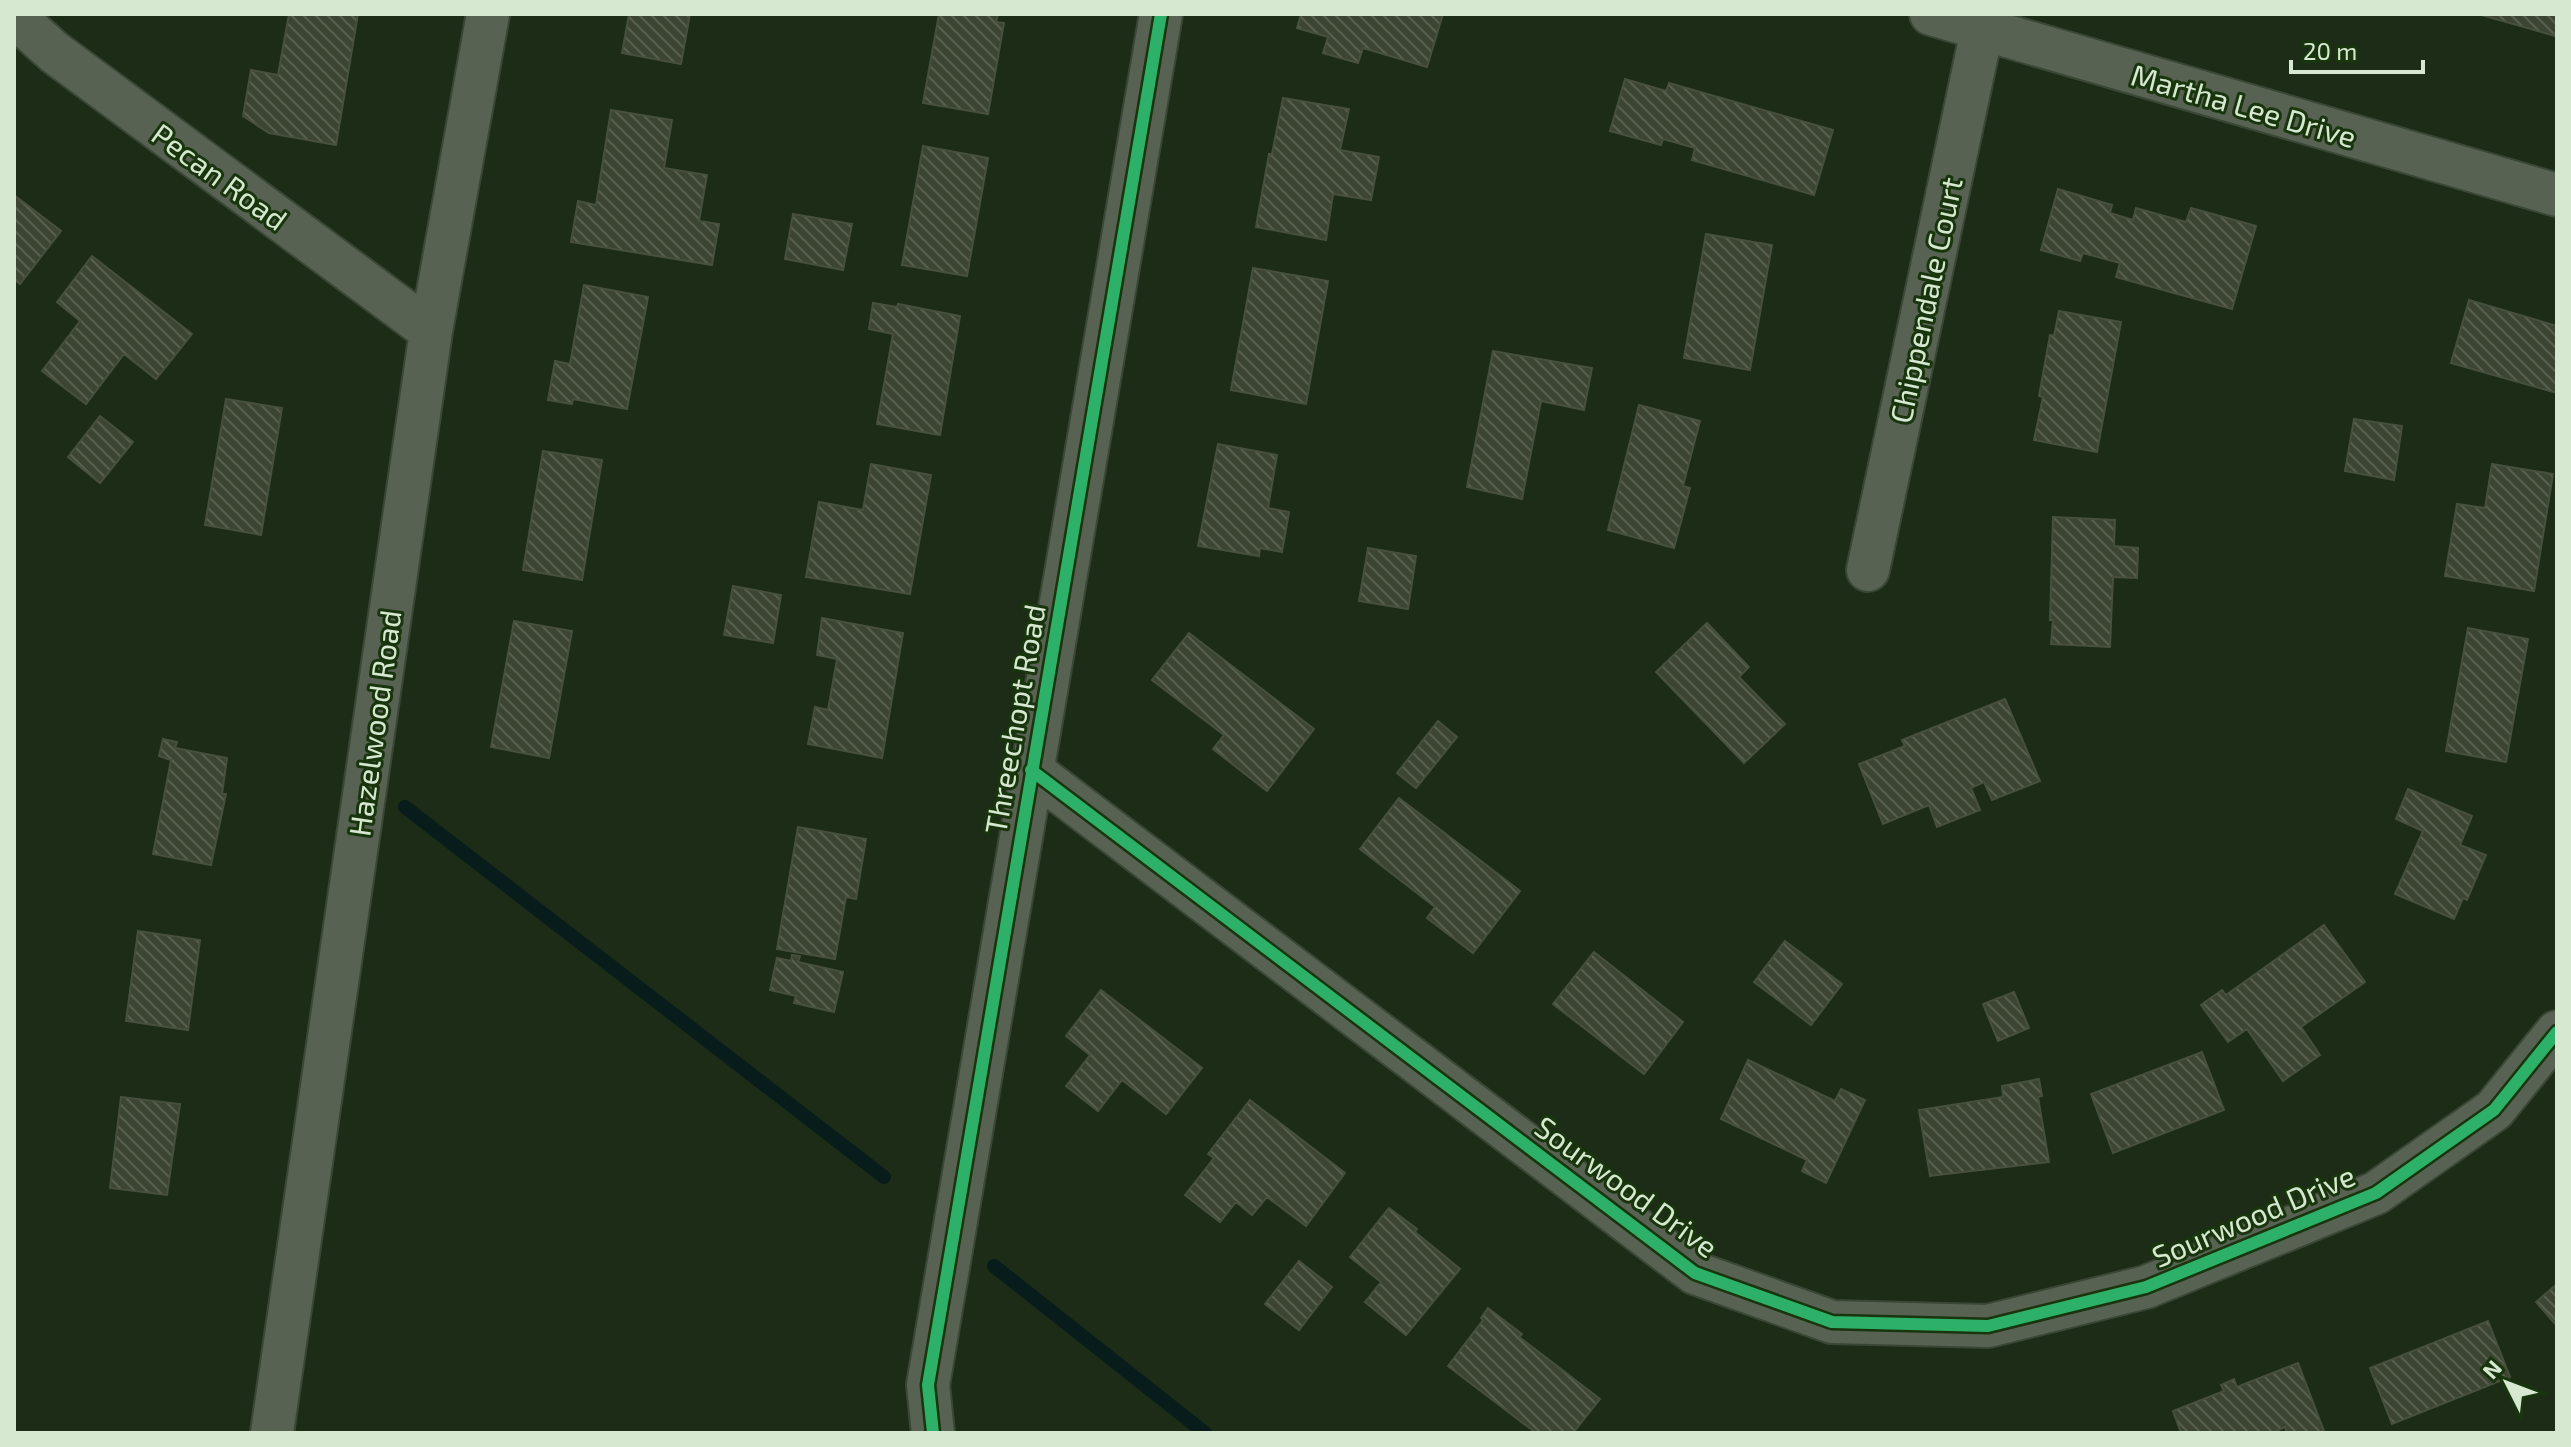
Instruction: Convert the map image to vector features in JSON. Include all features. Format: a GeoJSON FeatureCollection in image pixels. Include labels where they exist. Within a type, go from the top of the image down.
{"type":"FeatureCollection","features":[{"type":"Feature","properties":{"kind":"street","name":"Hazelwood Road"},"geometry":{"type":"LineString","coordinates":[[272,1433],[431,331],[488,14]]}},
{"type":"Feature","properties":{"kind":"street","name":"Threechopt Road"},"geometry":{"type":"LineString","coordinates":[[933,1433],[928,1385],[1161,14]]}},
{"type":"Feature","properties":{"kind":"street","name":"Martha Lee Drive"},"geometry":{"type":"LineString","coordinates":[[1931,14],[2557,195]]}},
{"type":"Feature","properties":{"kind":"street","name":"Pecan Road"},"geometry":{"type":"LineString","coordinates":[[14,16],[54,52],[431,331]]}},
{"type":"Feature","properties":{"kind":"street","name":"Chippendale Court"},"geometry":{"type":"LineString","coordinates":[[1868,570],[1982,30]]}},
{"type":"Feature","properties":{"kind":"street","name":"Sourwood Drive"},"geometry":{"type":"LineString","coordinates":[[1031,770],[1695,1273],[1832,1322],[1988,1326],[2146,1287],[2376,1193],[2494,1110],[2557,1032]]}},
{"type":"Feature","properties":{"kind":"building"},"geometry":{"type":"Polygon","coordinates":[[[289,14],[358,14],[336,145],[269,133],[243,116],[251,70],[278,75],[289,14]]]}},
{"type":"Feature","properties":{"kind":"building"},"geometry":{"type":"Polygon","coordinates":[[[629,14],[690,14],[681,64],[622,53],[629,14]]]}},
{"type":"Feature","properties":{"kind":"building"},"geometry":{"type":"Polygon","coordinates":[[[939,14],[998,14],[996,22],[1004,23],[988,114],[923,103],[939,14]]]}},
{"type":"Feature","properties":{"kind":"building"},"geometry":{"type":"Polygon","coordinates":[[[1301,14],[1443,14],[1427,67],[1363,48],[1358,63],[1323,53],[1328,37],[1297,28],[1301,14]]]}},
{"type":"Feature","properties":{"kind":"building"},"geometry":{"type":"Polygon","coordinates":[[[2478,14],[2557,14],[2557,28],[2555,36],[2478,14]]]}},
{"type":"Feature","properties":{"kind":"building"},"geometry":{"type":"Polygon","coordinates":[[[1625,79],[1666,91],[1669,83],[1833,130],[1814,195],[1692,160],[1695,148],[1663,139],[1661,145],[1610,131],[1625,79]]]}},
{"type":"Feature","properties":{"kind":"building"},"geometry":{"type":"Polygon","coordinates":[[[1283,98],[1349,109],[1340,150],[1379,157],[1371,200],[1333,194],[1326,240],[1256,227],[1283,98]]]}},
{"type":"Feature","properties":{"kind":"building"},"geometry":{"type":"Polygon","coordinates":[[[611,110],[672,120],[664,168],[707,175],[699,221],[719,224],[712,265],[571,242],[578,201],[596,205],[611,110]]]}},
{"type":"Feature","properties":{"kind":"building"},"geometry":{"type":"Polygon","coordinates":[[[923,146],[988,158],[967,276],[902,265],[923,146]]]}},
{"type":"Feature","properties":{"kind":"building"},"geometry":{"type":"Polygon","coordinates":[[[2058,189],[2112,205],[2110,213],[2133,220],[2136,208],[2186,222],[2191,208],[2256,226],[2232,309],[2116,277],[2120,263],[2083,253],[2080,261],[2041,250],[2058,189]]]}},
{"type":"Feature","properties":{"kind":"building"},"geometry":{"type":"Polygon","coordinates":[[[14,195],[61,231],[20,284],[14,279],[14,195]]]}},
{"type":"Feature","properties":{"kind":"building"},"geometry":{"type":"Polygon","coordinates":[[[793,214],[852,224],[843,270],[785,259],[793,214]]]}},
{"type":"Feature","properties":{"kind":"building"},"geometry":{"type":"Polygon","coordinates":[[[1706,234],[1772,245],[1750,370],[1684,358],[1706,234]]]}},
{"type":"Feature","properties":{"kind":"building"},"geometry":{"type":"Polygon","coordinates":[[[92,256],[192,334],[156,379],[124,354],[86,404],[42,371],[80,321],[57,302],[92,256]]]}},
{"type":"Feature","properties":{"kind":"building"},"geometry":{"type":"Polygon","coordinates":[[[1253,268],[1328,281],[1306,404],[1231,390],[1253,268]]]}},
{"type":"Feature","properties":{"kind":"building"},"geometry":{"type":"Polygon","coordinates":[[[584,285],[648,297],[627,409],[573,399],[572,404],[548,400],[555,361],[570,364],[584,285]]]}},
{"type":"Feature","properties":{"kind":"building"},"geometry":{"type":"Polygon","coordinates":[[[2469,300],[2557,326],[2557,393],[2451,363],[2469,300]]]}},
{"type":"Feature","properties":{"kind":"building"},"geometry":{"type":"Polygon","coordinates":[[[873,303],[897,307],[898,304],[960,316],[940,435],[877,424],[893,334],[869,329],[873,303]]]}},
{"type":"Feature","properties":{"kind":"building"},"geometry":{"type":"Polygon","coordinates":[[[2059,311],[2121,322],[2097,452],[2034,440],[2043,397],[2039,396],[2050,335],[2054,336],[2059,311]]]}},
{"type":"Feature","properties":{"kind":"building"},"geometry":{"type":"Polygon","coordinates":[[[1493,351],[1592,368],[1584,410],[1541,401],[1522,499],[1467,487],[1493,351]]]}},
{"type":"Feature","properties":{"kind":"building"},"geometry":{"type":"Polygon","coordinates":[[[226,399],[282,408],[261,535],[205,525],[226,399]]]}},
{"type":"Feature","properties":{"kind":"building"},"geometry":{"type":"Polygon","coordinates":[[[1639,405],[1700,421],[1683,486],[1690,488],[1674,548],[1608,530],[1639,405]]]}},
{"type":"Feature","properties":{"kind":"building"},"geometry":{"type":"Polygon","coordinates":[[[100,416],[133,442],[100,483],[68,457],[100,416]]]}},
{"type":"Feature","properties":{"kind":"building"},"geometry":{"type":"Polygon","coordinates":[[[2354,419],[2402,426],[2394,480],[2345,471],[2354,419]]]}},
{"type":"Feature","properties":{"kind":"building"},"geometry":{"type":"Polygon","coordinates":[[[1218,444],[1277,455],[1268,508],[1289,512],[1282,552],[1260,548],[1259,556],[1198,546],[1218,444]]]}},
{"type":"Feature","properties":{"kind":"building"},"geometry":{"type":"Polygon","coordinates":[[[543,451],[602,460],[582,580],[523,570],[543,451]]]}},
{"type":"Feature","properties":{"kind":"building"},"geometry":{"type":"Polygon","coordinates":[[[871,464],[931,475],[910,594],[806,577],[819,502],[863,510],[871,464]]]}},
{"type":"Feature","properties":{"kind":"building"},"geometry":{"type":"Polygon","coordinates":[[[2492,464],[2553,474],[2534,591],[2445,576],[2457,504],[2485,508],[2492,464]]]}},
{"type":"Feature","properties":{"kind":"building"},"geometry":{"type":"Polygon","coordinates":[[[2053,517],[2115,520],[2114,546],[2138,548],[2137,578],[2113,577],[2110,647],[2051,644],[2053,517]]]}},
{"type":"Feature","properties":{"kind":"building"},"geometry":{"type":"Polygon","coordinates":[[[1368,548],[1416,556],[1408,609],[1359,601],[1368,548]]]}},
{"type":"Feature","properties":{"kind":"building"},"geometry":{"type":"Polygon","coordinates":[[[733,586],[781,595],[773,643],[724,635],[733,586]]]}},
{"type":"Feature","properties":{"kind":"building"},"geometry":{"type":"Polygon","coordinates":[[[822,618],[903,633],[882,758],[808,744],[815,707],[828,710],[837,659],[817,655],[822,618]]]}},
{"type":"Feature","properties":{"kind":"building"},"geometry":{"type":"Polygon","coordinates":[[[514,621],[572,631],[549,758],[491,747],[514,621]]]}},
{"type":"Feature","properties":{"kind":"building"},"geometry":{"type":"Polygon","coordinates":[[[1707,623],[1749,667],[1739,677],[1785,724],[1744,763],[1656,672],[1707,623]]]}},
{"type":"Feature","properties":{"kind":"building"},"geometry":{"type":"Polygon","coordinates":[[[2468,628],[2528,639],[2506,762],[2446,751],[2468,628]]]}},
{"type":"Feature","properties":{"kind":"building"},"geometry":{"type":"Polygon","coordinates":[[[1189,633],[1314,729],[1267,791],[1213,749],[1224,735],[1152,680],[1189,633]]]}},
{"type":"Feature","properties":{"kind":"building"},"geometry":{"type":"Polygon","coordinates":[[[2005,699],[2040,781],[1992,800],[1984,782],[1971,788],[1980,810],[1937,827],[1929,805],[1883,824],[1859,764],[1905,746],[1902,740],[2005,699]]]}},
{"type":"Feature","properties":{"kind":"building"},"geometry":{"type":"Polygon","coordinates":[[[1438,721],[1457,737],[1416,788],[1397,773],[1438,721]]]}},
{"type":"Feature","properties":{"kind":"building"},"geometry":{"type":"Polygon","coordinates":[[[163,739],[177,742],[175,748],[227,758],[222,794],[226,794],[211,865],[153,854],[171,760],[159,756],[163,739]]]}},
{"type":"Feature","properties":{"kind":"building"},"geometry":{"type":"Polygon","coordinates":[[[2408,789],[2472,816],[2460,845],[2486,855],[2467,900],[2463,898],[2454,919],[2395,894],[2423,831],[2396,819],[2408,789]]]}},
{"type":"Feature","properties":{"kind":"building"},"geometry":{"type":"Polygon","coordinates":[[[1399,798],[1520,891],[1473,953],[1427,918],[1435,907],[1360,849],[1399,798]]]}},
{"type":"Feature","properties":{"kind":"building"},"geometry":{"type":"Polygon","coordinates":[[[798,827],[866,839],[856,899],[846,897],[835,959],[777,949],[798,827]]]}},
{"type":"Feature","properties":{"kind":"building"},"geometry":{"type":"Polygon","coordinates":[[[2324,925],[2365,982],[2301,1027],[2320,1055],[2283,1081],[2247,1029],[2228,1042],[2201,1005],[2222,990],[2226,995],[2324,925]]]}},
{"type":"Feature","properties":{"kind":"building"},"geometry":{"type":"Polygon","coordinates":[[[138,931],[200,940],[188,1030],[126,1021],[138,931]]]}},
{"type":"Feature","properties":{"kind":"building"},"geometry":{"type":"Polygon","coordinates":[[[1785,941],[1842,984],[1811,1025],[1754,982],[1785,941]]]}},
{"type":"Feature","properties":{"kind":"building"},"geometry":{"type":"Polygon","coordinates":[[[1594,952],[1683,1022],[1644,1074],[1553,1004],[1594,952]]]}},
{"type":"Feature","properties":{"kind":"building"},"geometry":{"type":"Polygon","coordinates":[[[792,955],[800,956],[798,962],[843,972],[834,1012],[794,1003],[796,996],[770,990],[777,958],[791,961],[792,955]]]}},
{"type":"Feature","properties":{"kind":"building"},"geometry":{"type":"Polygon","coordinates":[[[1101,990],[1202,1068],[1166,1114],[1122,1080],[1098,1111],[1066,1086],[1090,1055],[1066,1036],[1101,990]]]}},
{"type":"Feature","properties":{"kind":"building"},"geometry":{"type":"Polygon","coordinates":[[[2014,992],[2029,1028],[1998,1041],[1983,1004],[2014,992]]]}},
{"type":"Feature","properties":{"kind":"building"},"geometry":{"type":"Polygon","coordinates":[[[2202,1052],[2224,1110],[2113,1153],[2091,1094],[2202,1052]]]}},
{"type":"Feature","properties":{"kind":"building"},"geometry":{"type":"Polygon","coordinates":[[[1748,1060],[1835,1101],[1841,1089],[1865,1100],[1826,1183],[1802,1171],[1807,1160],[1721,1119],[1748,1060]]]}},
{"type":"Feature","properties":{"kind":"building"},"geometry":{"type":"Polygon","coordinates":[[[2039,1079],[2042,1096],[2038,1097],[2049,1162],[1930,1176],[1919,1110],[2003,1097],[2002,1086],[2039,1079]]]}},
{"type":"Feature","properties":{"kind":"building"},"geometry":{"type":"Polygon","coordinates":[[[121,1097],[180,1104],[167,1195],[110,1188],[121,1097]]]}},
{"type":"Feature","properties":{"kind":"building"},"geometry":{"type":"Polygon","coordinates":[[[1250,1100],[1345,1173],[1306,1226],[1267,1197],[1252,1215],[1236,1202],[1220,1222],[1185,1195],[1214,1158],[1208,1154],[1250,1100]]]}},
{"type":"Feature","properties":{"kind":"building"},"geometry":{"type":"Polygon","coordinates":[[[1389,1208],[1460,1269],[1406,1335],[1365,1302],[1381,1282],[1350,1257],[1389,1208]]]}},
{"type":"Feature","properties":{"kind":"building"},"geometry":{"type":"Polygon","coordinates":[[[1299,1261],[1332,1287],[1299,1330],[1265,1304],[1299,1261]]]}},
{"type":"Feature","properties":{"kind":"building"},"geometry":{"type":"Polygon","coordinates":[[[2557,1284],[2557,1326],[2536,1302],[2557,1284]]]}},
{"type":"Feature","properties":{"kind":"building"},"geometry":{"type":"Polygon","coordinates":[[[1488,1308],[1522,1334],[1519,1337],[1600,1399],[1573,1433],[1536,1433],[1448,1366],[1483,1320],[1481,1318],[1488,1308]]]}},
{"type":"Feature","properties":{"kind":"building"},"geometry":{"type":"Polygon","coordinates":[[[2488,1321],[2510,1377],[2392,1424],[2370,1368],[2488,1321]]]}},
{"type":"Feature","properties":{"kind":"building"},"geometry":{"type":"Polygon","coordinates":[[[2298,1363],[2324,1431],[2287,1433],[2285,1427],[2271,1433],[2181,1433],[2173,1411],[2224,1391],[2221,1385],[2234,1379],[2237,1387],[2298,1363]]]}},
{"type":"Feature","properties":{"kind":"waterway"},"geometry":{"type":"LineString","coordinates":[[405,807],[884,1177]]}},
{"type":"Feature","properties":{"kind":"waterway"},"geometry":{"type":"LineString","coordinates":[[994,1266],[1205,1433]]}},
{"type":"Feature","properties":{"kind":"cycle path"},"geometry":{"type":"LineString","coordinates":[[933,1433],[928,1385],[1161,14]]}},
{"type":"Feature","properties":{"kind":"cycle path"},"geometry":{"type":"LineString","coordinates":[[1031,770],[1695,1273],[1832,1322],[1988,1326],[2146,1287],[2376,1193],[2494,1110],[2557,1032]]}}]}
